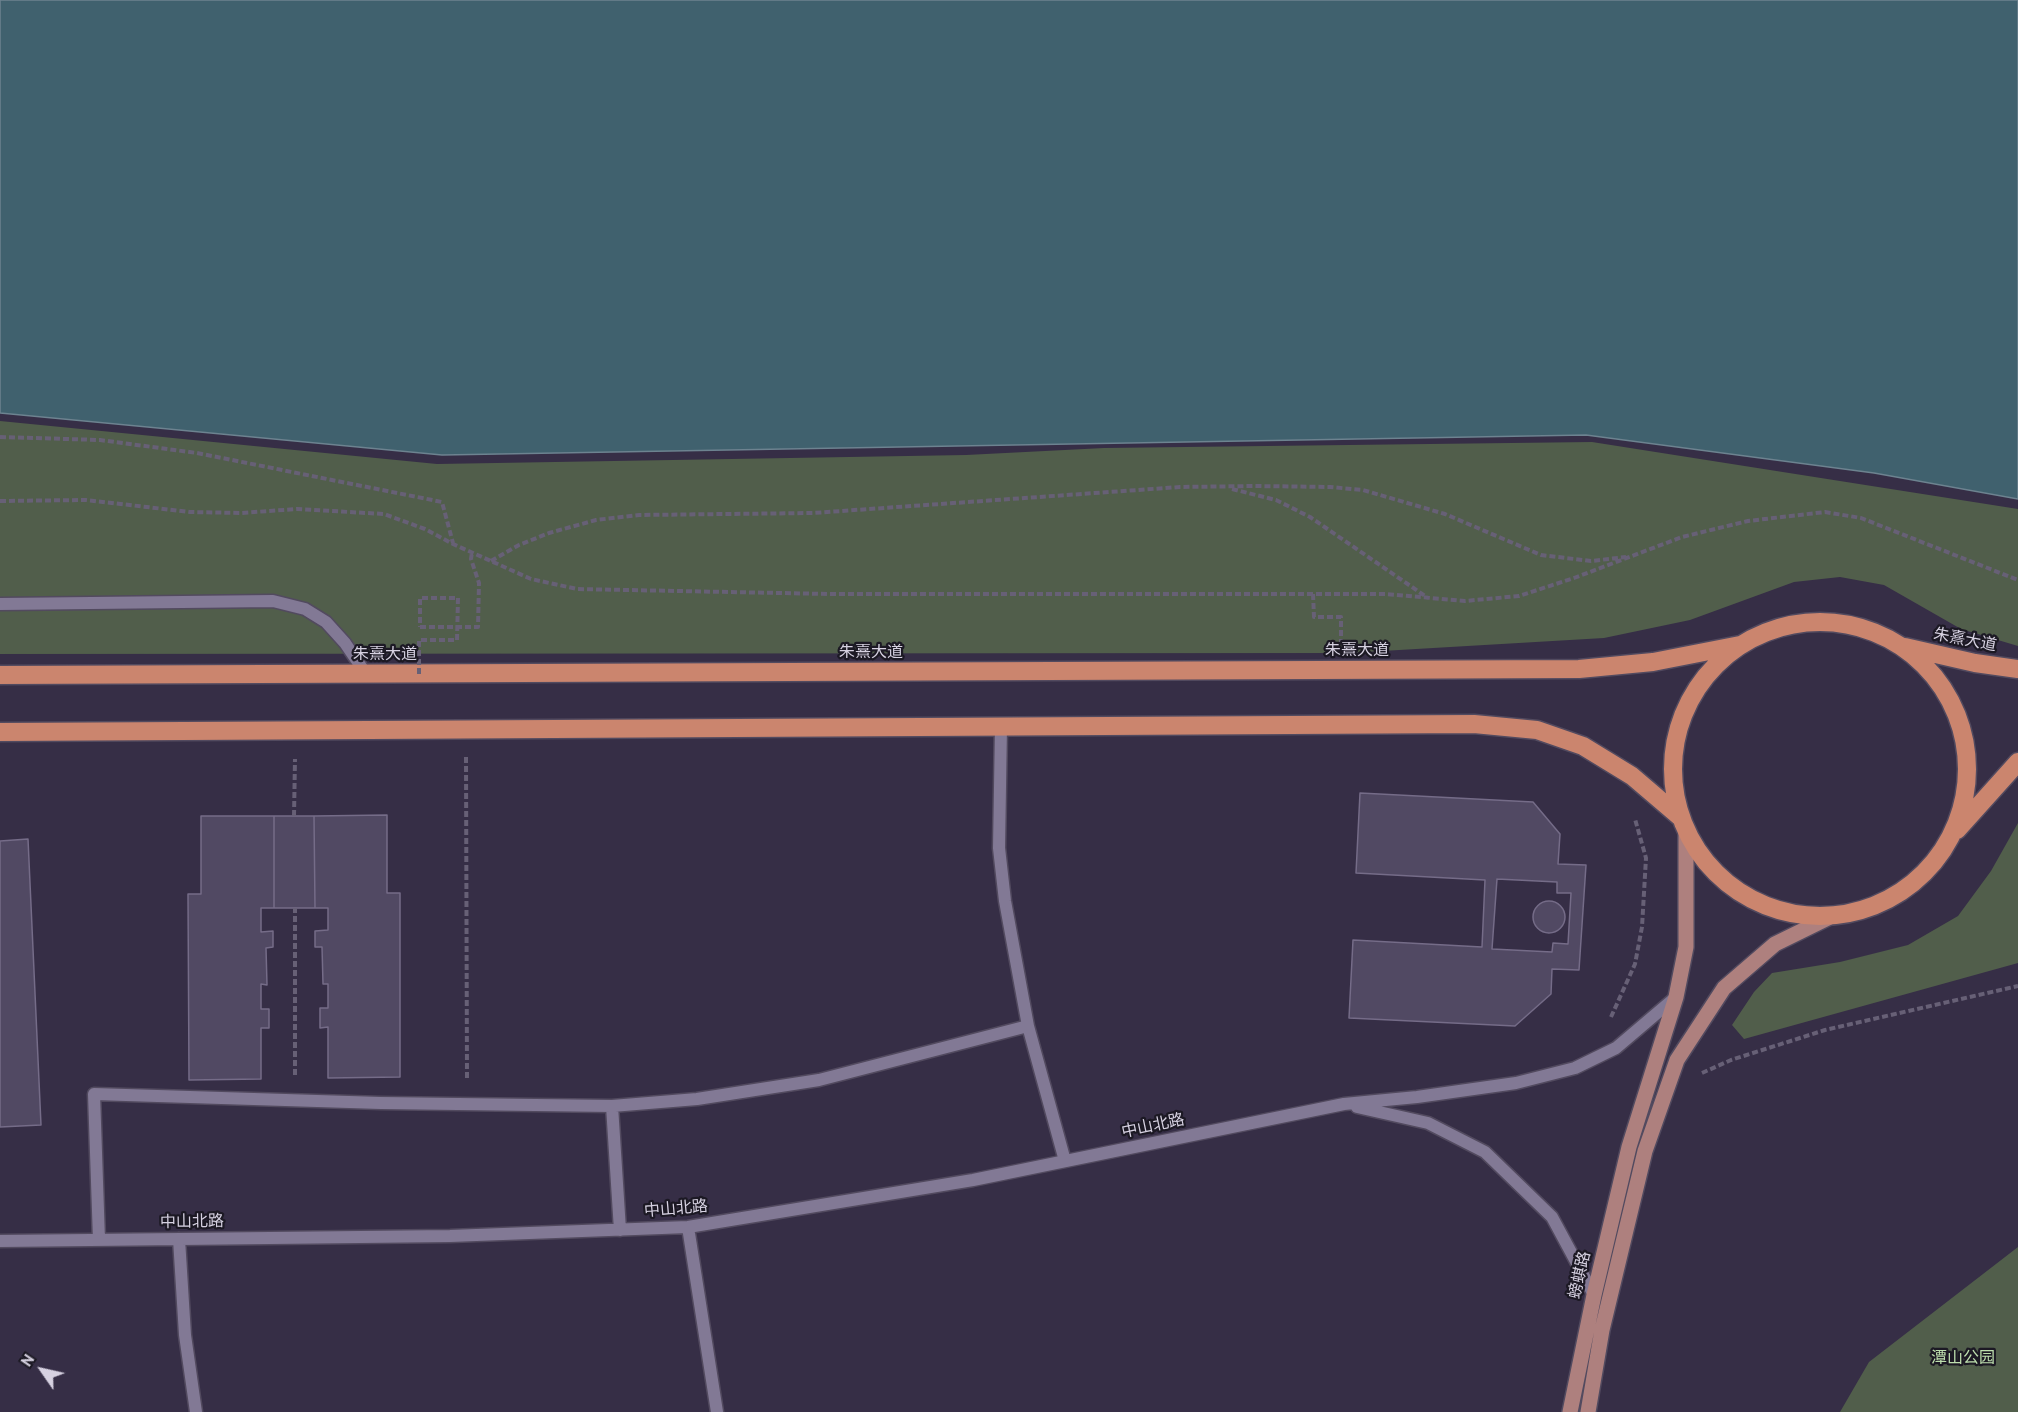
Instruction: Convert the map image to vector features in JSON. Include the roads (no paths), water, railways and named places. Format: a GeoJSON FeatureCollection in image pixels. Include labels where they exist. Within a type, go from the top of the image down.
{"type":"FeatureCollection","features":[{"type":"Feature","properties":{"kind":"highway"},"geometry":{"type":"LineString","coordinates":[[1683,824],[1672,769],[1681,721],[1704,678],[1740,645],[1779,627],[1822,621],[1865,628],[1904,647],[1936,677],[1957,713],[1967,755],[1965,798],[1950,839]]}},
{"type":"Feature","properties":{"kind":"highway","name":"朱熹大道"},"geometry":{"type":"LineString","coordinates":[[0,675],[1579,669],[1653,662],[1740,645]]}},
{"type":"Feature","properties":{"kind":"highway","name":"朱熹大道"},"geometry":{"type":"LineString","coordinates":[[1904,647],[1975,663],[2018,669]]}},
{"type":"Feature","properties":{"kind":"highway"},"geometry":{"type":"LineString","coordinates":[[0,732],[1474,724],[1537,730],[1593,752],[1632,776],[1683,824],[1705,862],[1731,887],[1762,905],[1796,915],[1832,916],[1868,908],[1900,892],[1929,868],[1950,839],[2018,762]]}},
{"type":"Feature","properties":{"kind":"main road","name":"螃蜞路"},"geometry":{"type":"LineString","coordinates":[[1570,1412],[1594,1295],[1629,1147],[1676,997],[1686,946],[1683,824]]}},
{"type":"Feature","properties":{"kind":"main road"},"geometry":{"type":"LineString","coordinates":[[1588,1412],[1602,1330],[1645,1151],[1677,1060],[1724,988],[1775,944],[1832,916]]}},
{"type":"Feature","properties":{"kind":"main road"},"geometry":{"type":"LineString","coordinates":[[1629,1147],[1645,1151]]}},
{"type":"Feature","properties":{"kind":"street"},"geometry":{"type":"LineString","coordinates":[[0,604],[273,601],[305,609],[326,622],[345,643],[366,674]]}},
{"type":"Feature","properties":{"kind":"street"},"geometry":{"type":"LineString","coordinates":[[1001,726],[999,848],[1005,902],[1028,1026],[1065,1161]]}},
{"type":"Feature","properties":{"kind":"street","name":"中山北路"},"geometry":{"type":"LineString","coordinates":[[0,1241],[450,1236],[688,1227],[973,1180],[1344,1104],[1417,1098],[1516,1083],[1575,1068],[1616,1048],[1676,997]]}},
{"type":"Feature","properties":{"kind":"street"},"geometry":{"type":"LineString","coordinates":[[99,1240],[94,1094],[612,1106],[697,1099],[819,1080],[1028,1026]]}},
{"type":"Feature","properties":{"kind":"street"},"geometry":{"type":"LineString","coordinates":[[1344,1104],[1428,1123],[1485,1152],[1552,1217],[1594,1295]]}},
{"type":"Feature","properties":{"kind":"street"},"geometry":{"type":"LineString","coordinates":[[612,1106],[620,1230]]}},
{"type":"Feature","properties":{"kind":"street"},"geometry":{"type":"LineString","coordinates":[[688,1227],[717,1412]]}},
{"type":"Feature","properties":{"kind":"street"},"geometry":{"type":"LineString","coordinates":[[179,1239],[185,1335],[196,1412]]}},
{"type":"Feature","properties":{"kind":"water"},"geometry":{"type":"Polygon","coordinates":[[[0,0],[2018,0],[2018,499],[1874,473],[1586,435],[442,455],[0,413],[0,0]]]}},
{"type":"Feature","properties":{"kind":"park label","name":"潭山公园"},"geometry":{"type":"Point","coordinates":[1963,1358]}}]}
